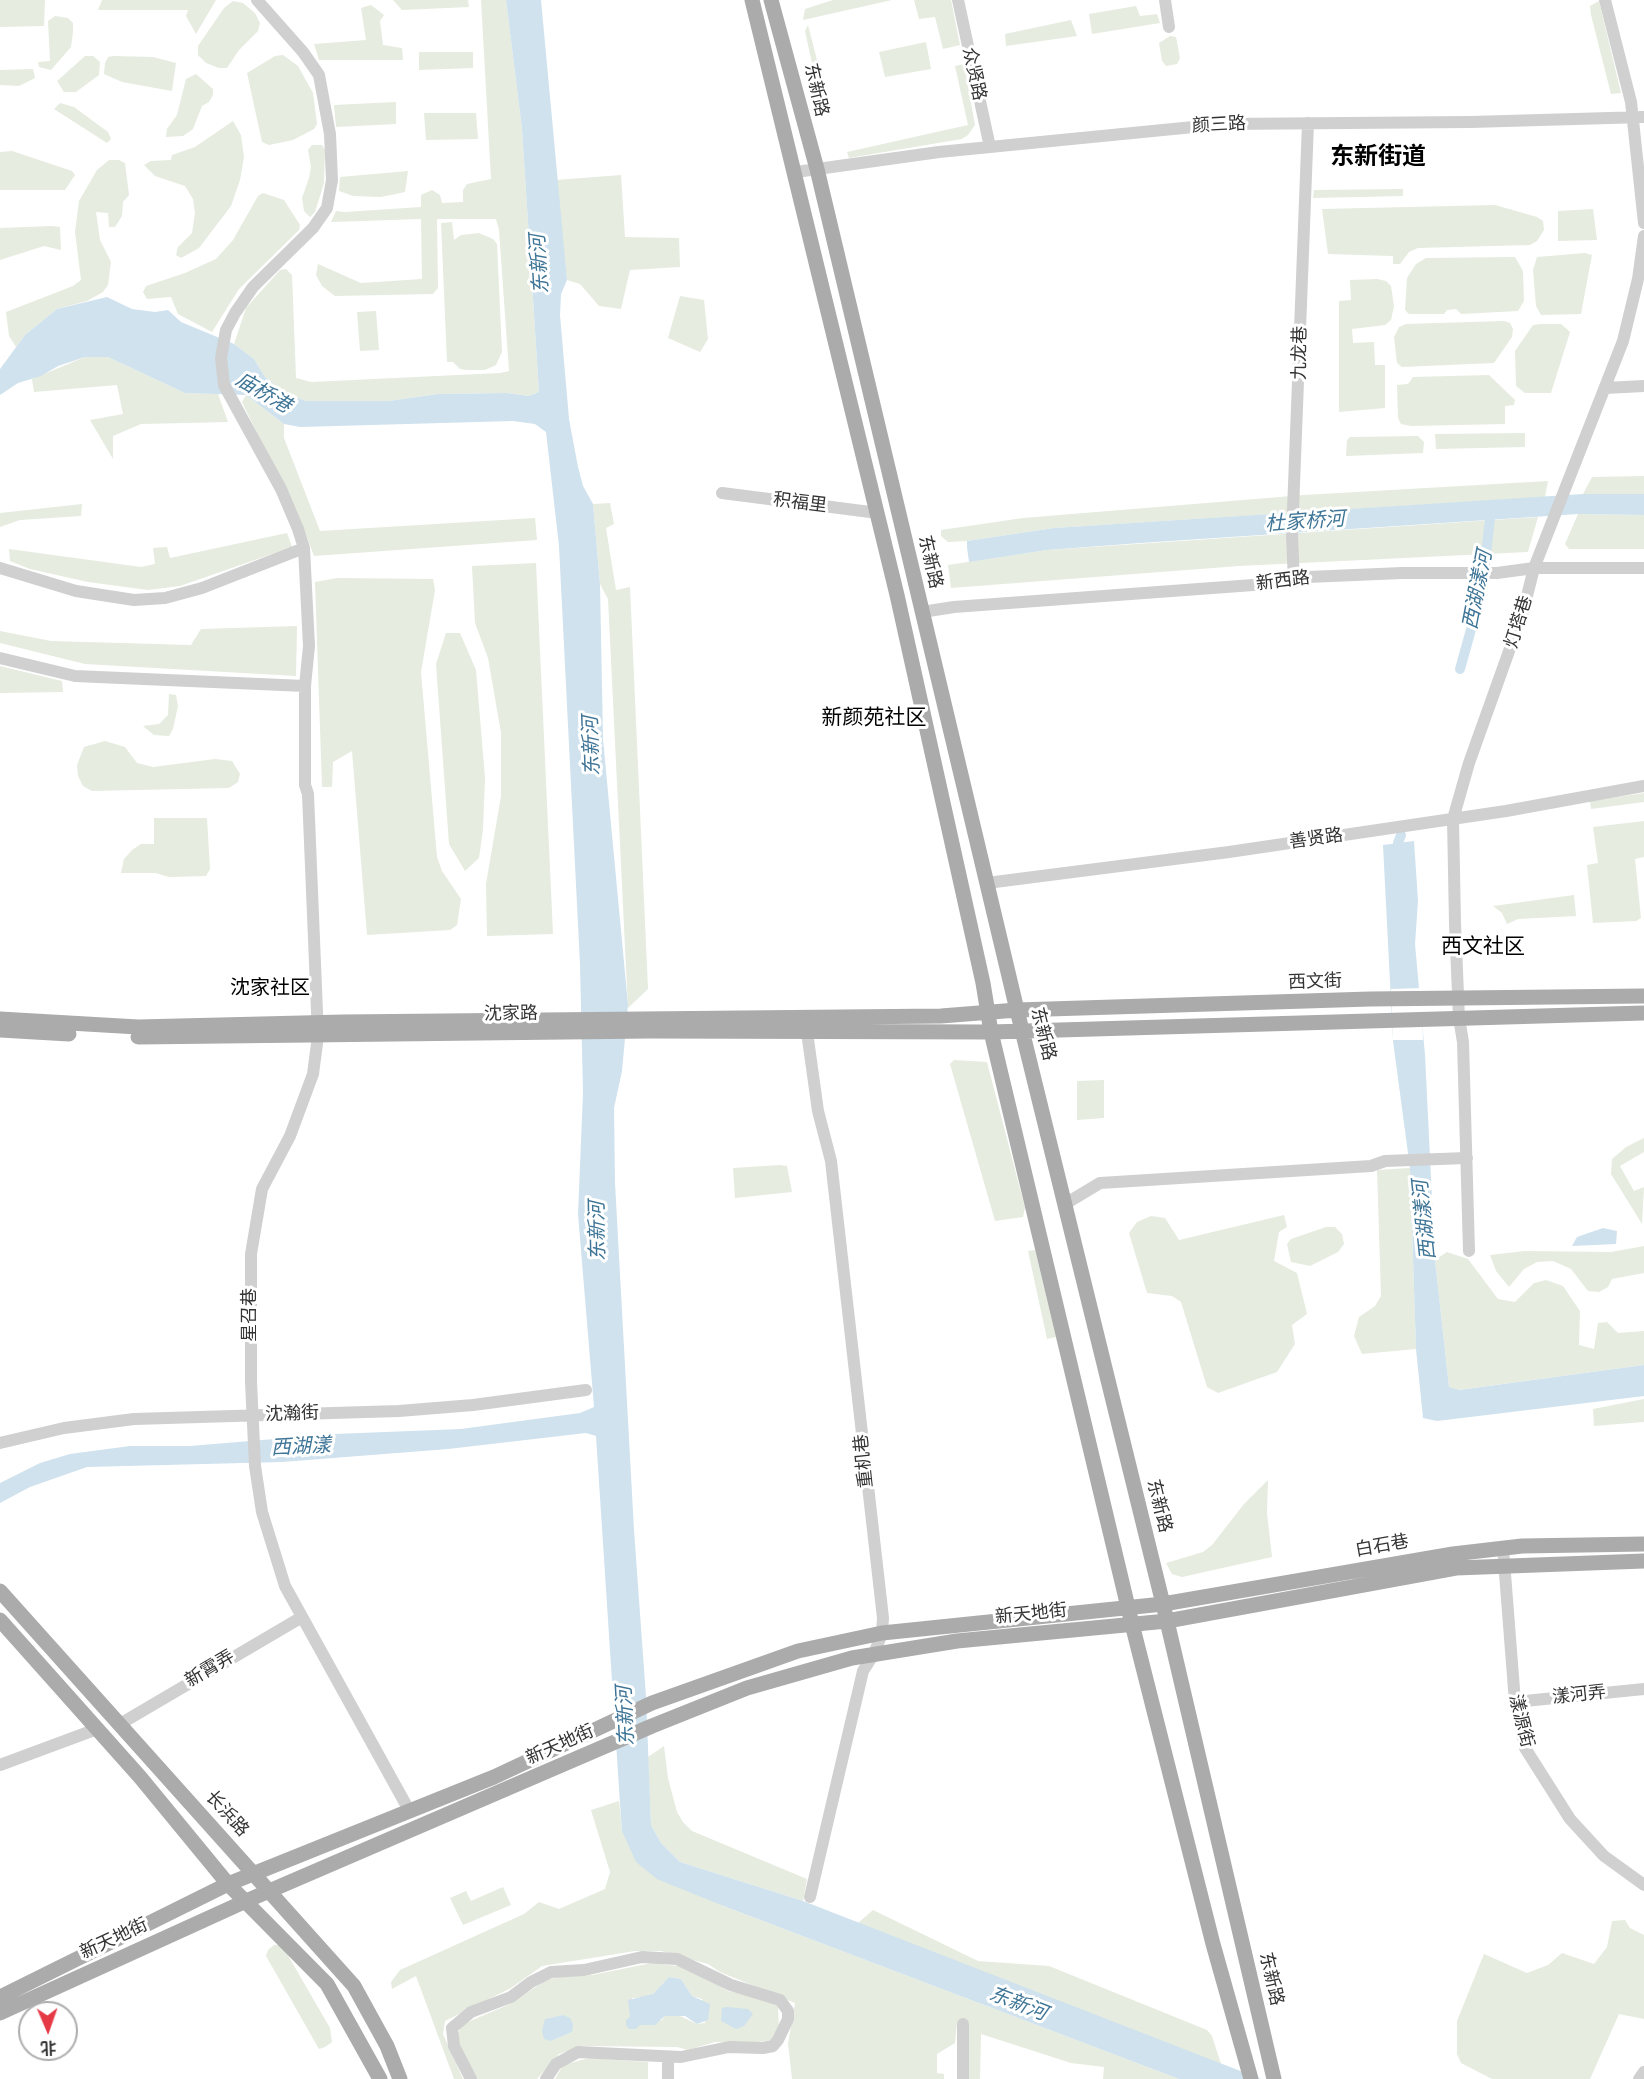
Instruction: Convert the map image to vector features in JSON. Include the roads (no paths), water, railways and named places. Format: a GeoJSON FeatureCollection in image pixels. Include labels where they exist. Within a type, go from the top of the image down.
{"type":"FeatureCollection","features":[{"type":"Feature","properties":{"kind":"main road"},"geometry":{"type":"LineString","coordinates":[[752,0],[878,513],[991,1032],[1132,1624],[1213,1944],[1249,2072]]}},
{"type":"Feature","properties":{"kind":"main road","name":"东新路"},"geometry":{"type":"LineString","coordinates":[[771,0],[788,52],[798,108],[817,170],[1022,1032],[1163,1604],[1274,2079]]}},
{"type":"Feature","properties":{"kind":"main road","name":"西文街"},"geometry":{"type":"LineString","coordinates":[[988,1012],[1391,999],[1644,996]]}},
{"type":"Feature","properties":{"kind":"main road","name":"沈家路"},"geometry":{"type":"LineString","coordinates":[[806,1025],[988,1012]]}},
{"type":"Feature","properties":{"kind":"main road"},"geometry":{"type":"LineString","coordinates":[[1022,1032],[1644,1013]]}},
{"type":"Feature","properties":{"kind":"main road","name":"沈家路"},"geometry":{"type":"LineString","coordinates":[[0,1019],[138,1027],[318,1029],[806,1025],[1022,1032]]}},
{"type":"Feature","properties":{"kind":"main road","name":"沈家路"},"geometry":{"type":"LineString","coordinates":[[0,1030],[107,1037],[318,1029]]}},
{"type":"Feature","properties":{"kind":"main road","name":"白石巷"},"geometry":{"type":"LineString","coordinates":[[1128,1606],[1163,1604],[1453,1554],[1503,1548],[1644,1544]]}},
{"type":"Feature","properties":{"kind":"main road","name":"白石巷"},"geometry":{"type":"LineString","coordinates":[[1167,1621],[1456,1568],[1644,1561]]}},
{"type":"Feature","properties":{"kind":"main road","name":"长浜路"},"geometry":{"type":"LineString","coordinates":[[0,1591],[254,1874],[267,1892],[354,1986],[387,2046],[400,2079]]}},
{"type":"Feature","properties":{"kind":"main road","name":"新天地街"},"geometry":{"type":"LineString","coordinates":[[0,1997],[228,1884],[410,1812],[549,1753],[652,1703],[798,1651],[882,1634],[1128,1606]]}},
{"type":"Feature","properties":{"kind":"main road"},"geometry":{"type":"LineString","coordinates":[[0,1620],[97,1729],[228,1884],[327,1984],[380,2079]]}},
{"type":"Feature","properties":{"kind":"main road","name":"新天地街"},"geometry":{"type":"LineString","coordinates":[[0,2013],[246,1901],[497,1795],[652,1726],[747,1688],[852,1658],[874,1654],[957,1641],[1167,1621]]}},
{"type":"Feature","properties":{"kind":"street","name":"星召巷"},"geometry":{"type":"LineString","coordinates":[[257,0],[303,52],[319,75],[330,134],[332,180],[327,208],[313,228],[253,287],[230,321],[221,358],[224,385],[281,489],[304,549],[309,646],[305,686],[305,785],[308,794],[318,1029],[313,1074],[290,1136],[262,1189],[251,1254],[250,1304],[255,1466],[262,1512],[285,1586],[410,1812]]}},
{"type":"Feature","properties":{"kind":"street","name":"众贤路"},"geometry":{"type":"LineString","coordinates":[[958,0],[990,147]]}},
{"type":"Feature","properties":{"kind":"street"},"geometry":{"type":"LineString","coordinates":[[1164,0],[1169,27]]}},
{"type":"Feature","properties":{"kind":"street"},"geometry":{"type":"LineString","coordinates":[[1605,0],[1639,117],[1644,224]]}},
{"type":"Feature","properties":{"kind":"street","name":"颜三路"},"geometry":{"type":"LineString","coordinates":[[796,172],[990,147],[1224,124],[1639,117]]}},
{"type":"Feature","properties":{"kind":"street","name":"九龙巷"},"geometry":{"type":"LineString","coordinates":[[1294,582],[1292,536],[1296,489],[1308,123]]}},
{"type":"Feature","properties":{"kind":"street","name":"灯塔巷"},"geometry":{"type":"LineString","coordinates":[[1469,1251],[1463,1042],[1458,998],[1454,819],[1469,763],[1523,612],[1534,568],[1623,341],[1638,279],[1644,236]]}},
{"type":"Feature","properties":{"kind":"street"},"geometry":{"type":"LineString","coordinates":[[1605,388],[1644,386]]}},
{"type":"Feature","properties":{"kind":"street","name":"积福里"},"geometry":{"type":"LineString","coordinates":[[722,493],[878,513]]}},
{"type":"Feature","properties":{"kind":"street"},"geometry":{"type":"LineString","coordinates":[[0,568],[76,591],[134,600],[165,598],[202,588],[304,549]]}},
{"type":"Feature","properties":{"kind":"street","name":"新西路"},"geometry":{"type":"LineString","coordinates":[[922,612],[954,607],[1294,582],[1308,578],[1402,573],[1497,573],[1534,568],[1644,568]]}},
{"type":"Feature","properties":{"kind":"street"},"geometry":{"type":"LineString","coordinates":[[0,658],[75,676],[305,686]]}},
{"type":"Feature","properties":{"kind":"street","name":"善贤路"},"geometry":{"type":"LineString","coordinates":[[987,883],[1187,858],[1454,819],[1644,786]]}},
{"type":"Feature","properties":{"kind":"street","name":"重机巷"},"geometry":{"type":"LineString","coordinates":[[806,1025],[818,1111],[831,1161],[883,1618],[882,1634],[874,1654],[863,1671],[810,1897]]}},
{"type":"Feature","properties":{"kind":"street"},"geometry":{"type":"LineString","coordinates":[[1065,1204],[1100,1184],[1371,1166],[1384,1161],[1467,1158]]}},
{"type":"Feature","properties":{"kind":"street","name":"沈瀚街"},"geometry":{"type":"LineString","coordinates":[[0,1443],[64,1428],[134,1419],[410,1410],[490,1403],[586,1390]]}},
{"type":"Feature","properties":{"kind":"street","name":"漾源街"},"geometry":{"type":"LineString","coordinates":[[1503,1548],[1515,1702],[1525,1748],[1570,1819],[1604,1856],[1644,1885]]}},
{"type":"Feature","properties":{"kind":"street","name":"新霄弄"},"geometry":{"type":"LineString","coordinates":[[120,1724],[302,1617]]}},
{"type":"Feature","properties":{"kind":"street","name":"漾河弄"},"geometry":{"type":"LineString","coordinates":[[1515,1702],[1644,1689]]}},
{"type":"Feature","properties":{"kind":"street"},"geometry":{"type":"LineString","coordinates":[[0,1765],[97,1729]]}},
{"type":"Feature","properties":{"kind":"street"},"geometry":{"type":"LineString","coordinates":[[471,2079],[454,2046],[452,2028],[471,2012],[511,1997],[531,1982],[551,1972],[584,1971],[642,1957],[677,1959],[731,1985],[780,2000],[788,2011],[785,2026],[773,2046],[750,2049],[729,2047],[681,2057],[578,2052],[556,2064],[546,2079]]}},
{"type":"Feature","properties":{"kind":"street"},"geometry":{"type":"LineString","coordinates":[[963,2024],[963,2079]]}},
{"type":"Feature","properties":{"kind":"street"},"geometry":{"type":"LineString","coordinates":[[668,2057],[668,2079]]}},
{"type":"Feature","properties":{"kind":"street"},"geometry":{"type":"LineString","coordinates":[[1639,2079],[1644,2072]]}},
{"type":"Feature","properties":{"kind":"water"},"geometry":{"type":"Polygon","coordinates":[[[506,0],[541,0],[567,280],[561,294],[560,315],[569,419],[583,486],[593,504],[600,584],[603,739],[628,1005],[622,1071],[614,1108],[615,1183],[634,1530],[646,1697],[651,1825],[661,1843],[680,1862],[803,1901],[1261,2079],[1179,2079],[721,1905],[657,1879],[636,1862],[622,1831],[596,1436],[586,1433],[448,1449],[282,1462],[87,1467],[30,1487],[0,1503],[0,1483],[40,1463],[70,1454],[130,1446],[190,1446],[335,1434],[461,1429],[580,1413],[594,1407],[578,1214],[583,1093],[580,964],[559,546],[546,432],[535,424],[513,421],[300,427],[284,424],[246,395],[185,393],[108,357],[85,357],[58,366],[41,376],[18,383],[0,395],[0,369],[25,335],[57,309],[107,297],[132,309],[155,312],[168,310],[181,322],[234,344],[254,359],[265,377],[285,393],[306,401],[389,401],[438,394],[507,393],[529,396],[539,392],[522,129],[506,0]]]}},
{"type":"Feature","properties":{"kind":"water","name":"杜家桥河"},"geometry":{"type":"Polygon","coordinates":[[[1583,494],[1644,494],[1644,515],[1578,514],[1140,543],[1047,550],[969,562],[967,547],[967,541],[1054,528],[1583,494]]]}},
{"type":"Feature","properties":{"kind":"water"},"geometry":{"type":"Polygon","coordinates":[[[1414,841],[1418,901],[1415,944],[1425,1055],[1435,1260],[1449,1387],[1459,1390],[1644,1365],[1644,1396],[1437,1421],[1423,1418],[1416,1349],[1410,1168],[1393,1041],[1383,845],[1414,841]]]}},
{"type":"Feature","properties":{"kind":"water"},"geometry":{"type":"Polygon","coordinates":[[[1603,1228],[1617,1231],[1616,1244],[1572,1246],[1577,1237],[1603,1228]]]}},
{"type":"Feature","properties":{"kind":"water"},"geometry":{"type":"Polygon","coordinates":[[[669,1977],[681,1979],[692,1996],[710,2004],[708,2020],[697,2024],[685,2016],[665,2016],[655,2025],[640,2025],[636,2029],[629,2029],[626,2025],[626,2020],[630,2017],[628,2000],[653,1994],[669,1977]]]}},
{"type":"Feature","properties":{"kind":"water"},"geometry":{"type":"Polygon","coordinates":[[[722,2008],[748,2009],[753,2014],[744,2026],[736,2029],[721,2021],[722,2008]]]}},
{"type":"Feature","properties":{"kind":"water"},"geometry":{"type":"Polygon","coordinates":[[[563,2015],[570,2018],[573,2024],[572,2032],[551,2041],[544,2039],[542,2031],[545,2019],[563,2015]]]}},
{"type":"Feature","properties":{"kind":"waterway","name":"西湖漾河"},"geometry":{"type":"LineString","coordinates":[[1460,669],[1482,590],[1491,510]]}},
{"type":"Feature","properties":{"kind":"waterway","name":"西湖漾河"},"geometry":{"type":"LineString","coordinates":[[1399,857],[1398,843],[1401,835]]}},
{"type":"Feature","properties":{"kind":"district","name":"东新街道"},"geometry":{"type":"Point","coordinates":[1378,157]}},
{"type":"Feature","properties":{"kind":"district","name":"新颜苑社区"},"geometry":{"type":"Point","coordinates":[874,718]}},
{"type":"Feature","properties":{"kind":"district","name":"西文社区"},"geometry":{"type":"Point","coordinates":[1483,947]}},
{"type":"Feature","properties":{"kind":"district","name":"沈家社区"},"geometry":{"type":"Point","coordinates":[270,988]}},
{"type":"Feature","properties":{"kind":"water label","name":"东新河"},"geometry":{"type":"Point","coordinates":[540,264]}},
{"type":"Feature","properties":{"kind":"water label","name":"庙桥港"},"geometry":{"type":"Point","coordinates":[263,393]}},
{"type":"Feature","properties":{"kind":"water label","name":"东新河"},"geometry":{"type":"Point","coordinates":[592,746]}},
{"type":"Feature","properties":{"kind":"water label","name":"东新河"},"geometry":{"type":"Point","coordinates":[598,1231]}},
{"type":"Feature","properties":{"kind":"water label","name":"西湖漾"},"geometry":{"type":"Point","coordinates":[301,1447]}},
{"type":"Feature","properties":{"kind":"water label","name":"东新河"},"geometry":{"type":"Point","coordinates":[626,1716]}},
{"type":"Feature","properties":{"kind":"water label","name":"东新河"},"geometry":{"type":"Point","coordinates":[1018,2004]}}]}
